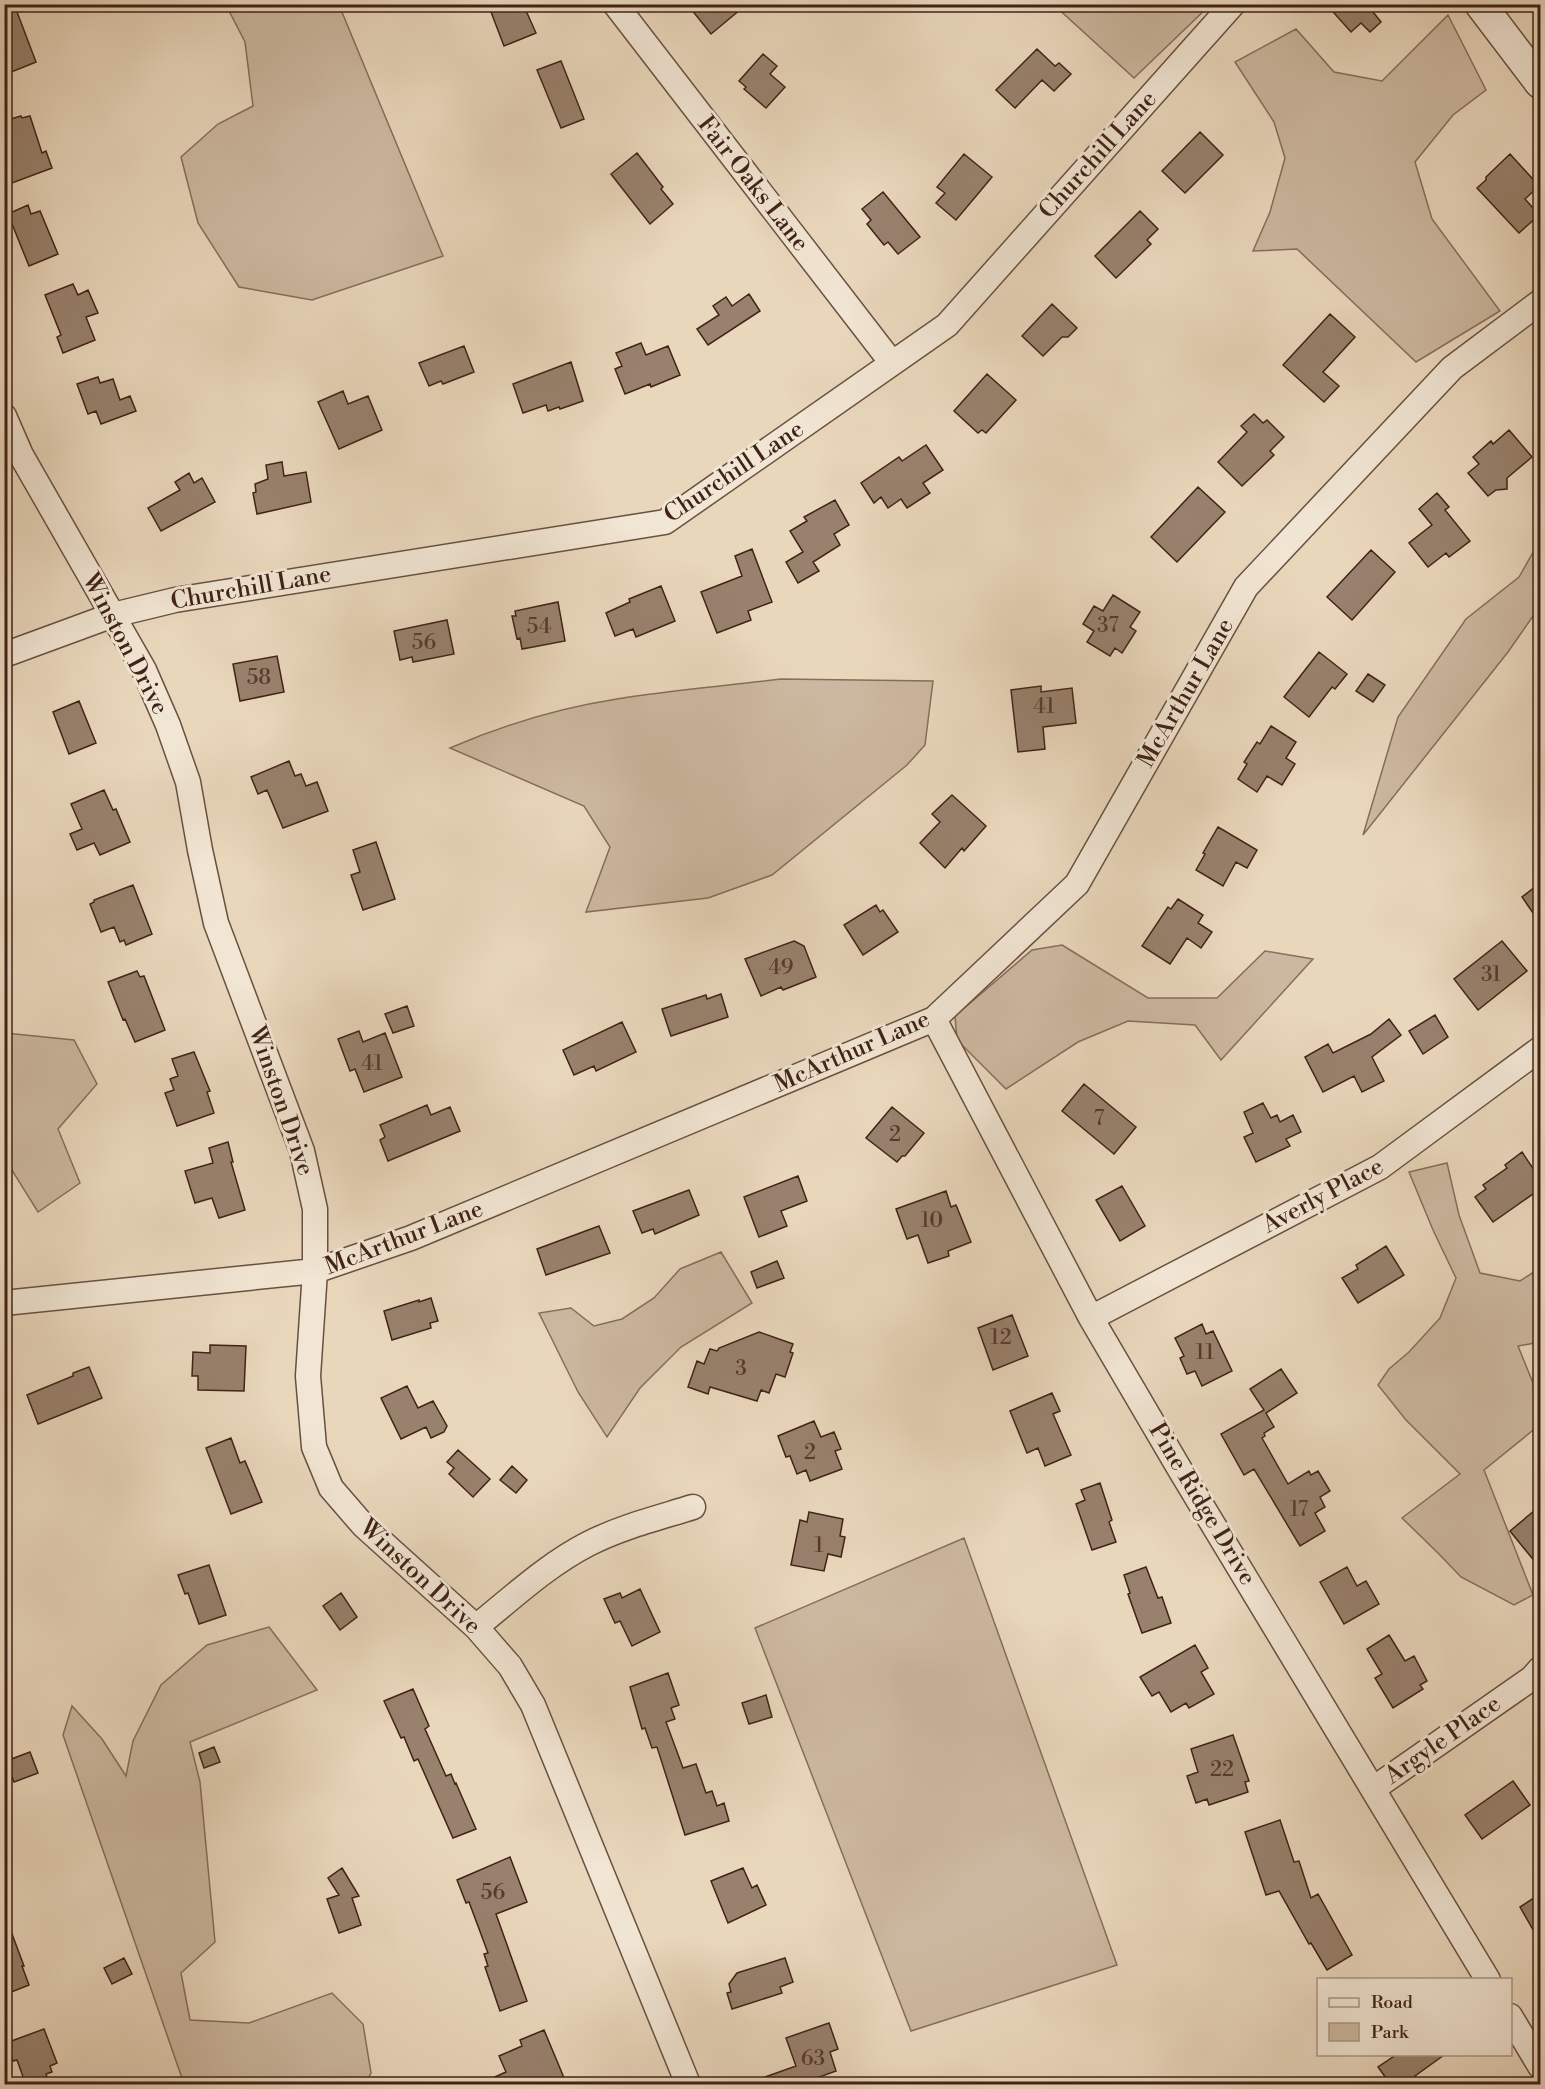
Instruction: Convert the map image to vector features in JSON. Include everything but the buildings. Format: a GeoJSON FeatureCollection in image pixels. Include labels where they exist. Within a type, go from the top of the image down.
{"type":"FeatureCollection","features":[{"type":"Feature","properties":{"kind":"street","name":"Fair Oaks Lane"},"geometry":{"type":"LineString","coordinates":[[615,4],[892,363]]}},
{"type":"Feature","properties":{"kind":"street","name":"Churchill Lane"},"geometry":{"type":"LineString","coordinates":[[4,655],[113,615],[175,600],[665,522],[947,325],[1233,4]]}},
{"type":"Feature","properties":{"kind":"street"},"geometry":{"type":"LineString","coordinates":[[1480,4],[1540,83]]}},
{"type":"Feature","properties":{"kind":"street","name":"McArthur Lane"},"geometry":{"type":"LineString","coordinates":[[4,1303],[315,1271],[411,1238],[934,1019],[1077,885],[1246,587],[1452,368],[1540,302]]}},
{"type":"Feature","properties":{"kind":"street","name":"Winston Drive"},"geometry":{"type":"LineString","coordinates":[[4,416],[21,455],[144,670],[172,735],[188,782],[216,923],[302,1151],[315,1209],[315,1271],[308,1376],[314,1447],[331,1488],[363,1525],[476,1627],[510,1666],[533,1705],[688,2085]]}},
{"type":"Feature","properties":{"kind":"street","name":"Pine Ridge Drive"},"geometry":{"type":"LineString","coordinates":[[934,1019],[1091,1318],[1487,1978]]}},
{"type":"Feature","properties":{"kind":"street","name":"Averly Place"},"geometry":{"type":"LineString","coordinates":[[1091,1318],[1380,1167],[1540,1049]]}},
{"type":"Feature","properties":{"kind":"street"},"geometry":{"type":"LineString","coordinates":[[476,1627],[542,1574],[588,1544],[644,1522],[693,1507]]}},
{"type":"Feature","properties":{"kind":"street","name":"Argyle Place"},"geometry":{"type":"LineString","coordinates":[[1373,1789],[1532,1678],[1540,1669]]}},
{"type":"Feature","properties":{"kind":"street"},"geometry":{"type":"LineString","coordinates":[[1512,2019],[1540,2066]]}},
{"type":"Feature","properties":{"kind":"green space"},"geometry":{"type":"Polygon","coordinates":[[[226,5],[339,5],[443,256],[312,300],[239,287],[198,223],[181,157],[218,124],[253,106],[245,42],[226,5]]]}},
{"type":"Feature","properties":{"kind":"green space"},"geometry":{"type":"Polygon","coordinates":[[[1054,5],[1210,5],[1134,78],[1054,5]]]}},
{"type":"Feature","properties":{"kind":"green space"},"geometry":{"type":"Polygon","coordinates":[[[1448,15],[1486,90],[1453,115],[1415,162],[1432,219],[1500,311],[1416,362],[1297,249],[1253,251],[1270,212],[1285,158],[1274,122],[1235,62],[1296,29],[1334,72],[1382,81],[1448,15]]]}},
{"type":"Feature","properties":{"kind":"green space"},"geometry":{"type":"Polygon","coordinates":[[[1540,540],[1540,606],[1508,652],[1363,835],[1398,717],[1466,619],[1519,577],[1540,540]]]}},
{"type":"Feature","properties":{"kind":"green space"},"geometry":{"type":"Polygon","coordinates":[[[781,679],[933,681],[925,745],[907,765],[772,875],[708,898],[586,912],[610,847],[584,806],[450,748],[532,718],[574,707],[658,693],[781,679]]]}},
{"type":"Feature","properties":{"kind":"green space"},"geometry":{"type":"Polygon","coordinates":[[[1062,945],[1148,998],[1217,998],[1265,951],[1313,959],[1221,1060],[1195,1025],[1128,1021],[1078,1042],[1006,1089],[957,1040],[955,1016],[1032,950],[1062,945]]]}},
{"type":"Feature","properties":{"kind":"green space"},"geometry":{"type":"Polygon","coordinates":[[[5,1033],[74,1040],[97,1084],[58,1129],[80,1183],[38,1212],[5,1159],[5,1033]]]}},
{"type":"Feature","properties":{"kind":"green space"},"geometry":{"type":"Polygon","coordinates":[[[1447,1163],[1459,1215],[1480,1273],[1520,1281],[1540,1268],[1540,1342],[1518,1346],[1533,1383],[1537,1427],[1484,1470],[1533,1595],[1514,1605],[1461,1577],[1402,1518],[1460,1474],[1406,1420],[1378,1385],[1389,1369],[1409,1352],[1440,1318],[1456,1278],[1409,1172],[1447,1163]]]}},
{"type":"Feature","properties":{"kind":"green space"},"geometry":{"type":"Polygon","coordinates":[[[721,1252],[752,1303],[681,1347],[640,1388],[607,1437],[578,1392],[539,1313],[571,1308],[594,1326],[622,1319],[654,1298],[680,1269],[721,1252]]]}},
{"type":"Feature","properties":{"kind":"green space"},"geometry":{"type":"Polygon","coordinates":[[[964,1538],[1117,1965],[911,2031],[755,1628],[964,1538]]]}},
{"type":"Feature","properties":{"kind":"green space"},"geometry":{"type":"Polygon","coordinates":[[[269,1627],[317,1690],[190,1742],[200,1782],[215,1942],[181,1973],[190,2020],[249,2023],[332,1993],[363,2024],[371,2073],[365,2084],[184,2084],[63,1735],[72,1706],[102,1739],[126,1776],[133,1741],[161,1685],[207,1645],[269,1627]]]}}]}
